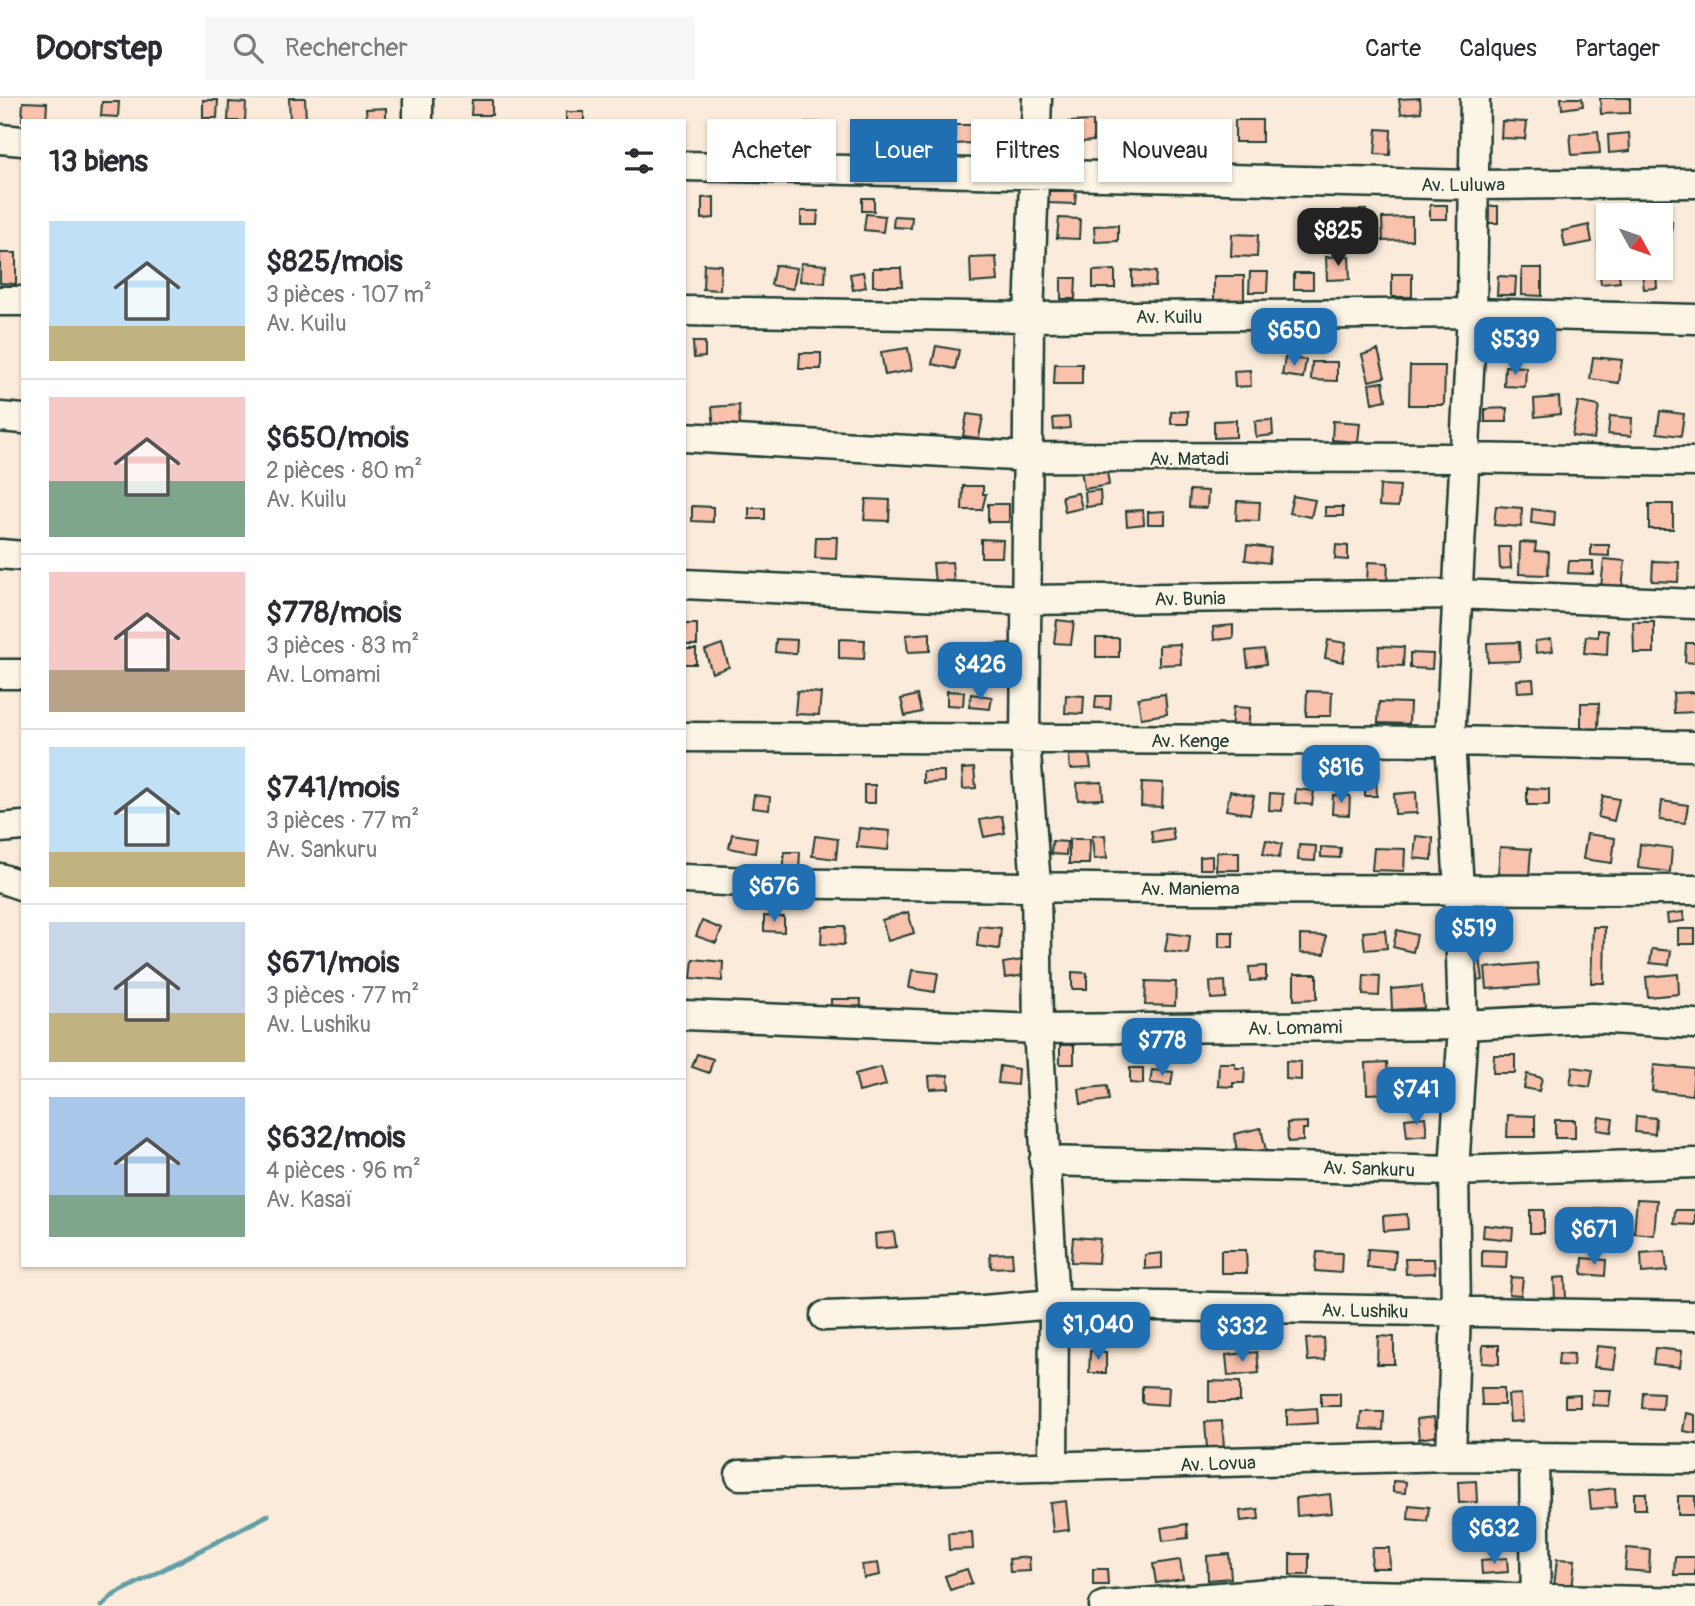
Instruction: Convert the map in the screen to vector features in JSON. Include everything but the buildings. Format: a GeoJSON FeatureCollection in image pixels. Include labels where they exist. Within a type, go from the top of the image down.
{"type":"FeatureCollection","features":[{"type":"Feature","properties":{"kind":"street"},"geometry":{"type":"LineString","coordinates":[[418,98],[418,119]]}},
{"type":"Feature","properties":{"kind":"street"},"geometry":{"type":"LineString","coordinates":[[1036,119],[1037,98]]}},
{"type":"Feature","properties":{"kind":"street"},"geometry":{"type":"LineString","coordinates":[[1451,1456],[1456,1311],[1454,1171],[1463,1025],[1459,888],[1450,741],[1472,313],[1475,98]]}},
{"type":"Feature","properties":{"kind":"street"},"geometry":{"type":"LineString","coordinates":[[0,139],[21,141]]}},
{"type":"Feature","properties":{"kind":"street","name":"Av. Luluwa"},"geometry":{"type":"LineString","coordinates":[[686,166],[971,174]]}},
{"type":"Feature","properties":{"kind":"street","name":"Av. Luluwa"},"geometry":{"type":"LineString","coordinates":[[1084,177],[1473,185],[1695,183]]}},
{"type":"Feature","properties":{"kind":"street"},"geometry":{"type":"LineString","coordinates":[[1032,182],[1025,740],[1036,885],[1038,1029],[1054,1304],[1053,1467]]}},
{"type":"Feature","properties":{"kind":"street"},"geometry":{"type":"LineString","coordinates":[[0,301],[21,302]]}},
{"type":"Feature","properties":{"kind":"street","name":"Av. Kuilu"},"geometry":{"type":"LineString","coordinates":[[686,311],[1029,317],[1472,313],[1695,319]]}},
{"type":"Feature","properties":{"kind":"street"},"geometry":{"type":"LineString","coordinates":[[0,417],[21,419]]}},
{"type":"Feature","properties":{"kind":"street","name":"Av. Matadi"},"geometry":{"type":"LineString","coordinates":[[686,437],[1029,457],[1465,458],[1695,462]]}},
{"type":"Feature","properties":{"kind":"street"},"geometry":{"type":"LineString","coordinates":[[0,554],[21,555]]}},
{"type":"Feature","properties":{"kind":"street","name":"Av. Bunia"},"geometry":{"type":"LineString","coordinates":[[686,584],[1026,600],[1456,594],[1695,604]]}},
{"type":"Feature","properties":{"kind":"street"},"geometry":{"type":"LineString","coordinates":[[0,674],[21,674]]}},
{"type":"Feature","properties":{"kind":"street","name":"Av. Kenge"},"geometry":{"type":"LineString","coordinates":[[686,737],[1450,741],[1695,746]]}},
{"type":"Feature","properties":{"kind":"street"},"geometry":{"type":"LineString","coordinates":[[0,828],[21,826]]}},
{"type":"Feature","properties":{"kind":"street"},"geometry":{"type":"LineString","coordinates":[[0,878],[21,885]]}},
{"type":"Feature","properties":{"kind":"street","name":"Av. Maniema"},"geometry":{"type":"LineString","coordinates":[[686,879],[768,883],[1162,889],[1695,890]]}},
{"type":"Feature","properties":{"kind":"street","name":"Av. Lomami"},"geometry":{"type":"LineString","coordinates":[[686,1015],[1038,1029],[1463,1025],[1592,1018],[1695,1024]]}},
{"type":"Feature","properties":{"kind":"street","name":"Av. Sankuru"},"geometry":{"type":"LineString","coordinates":[[1044,1161],[1454,1171],[1695,1163]]}},
{"type":"Feature","properties":{"kind":"street","name":"Av. Lushiku"},"geometry":{"type":"LineString","coordinates":[[825,1316],[983,1310],[1054,1304],[1695,1316]]}},
{"type":"Feature","properties":{"kind":"street","name":"Av. Lovua"},"geometry":{"type":"LineString","coordinates":[[740,1475],[1451,1456],[1695,1459]]}},
{"type":"Feature","properties":{"kind":"street"},"geometry":{"type":"LineString","coordinates":[[1534,1456],[1536,1603]]}},
{"type":"Feature","properties":{"kind":"street"},"geometry":{"type":"LineString","coordinates":[[1104,1606],[1270,1593],[1536,1603],[1695,1602]]}},
{"type":"Feature","properties":{"kind":"waterway"},"geometry":{"type":"LineString","coordinates":[[102,1606],[114,1595],[268,1515]]}}]}
